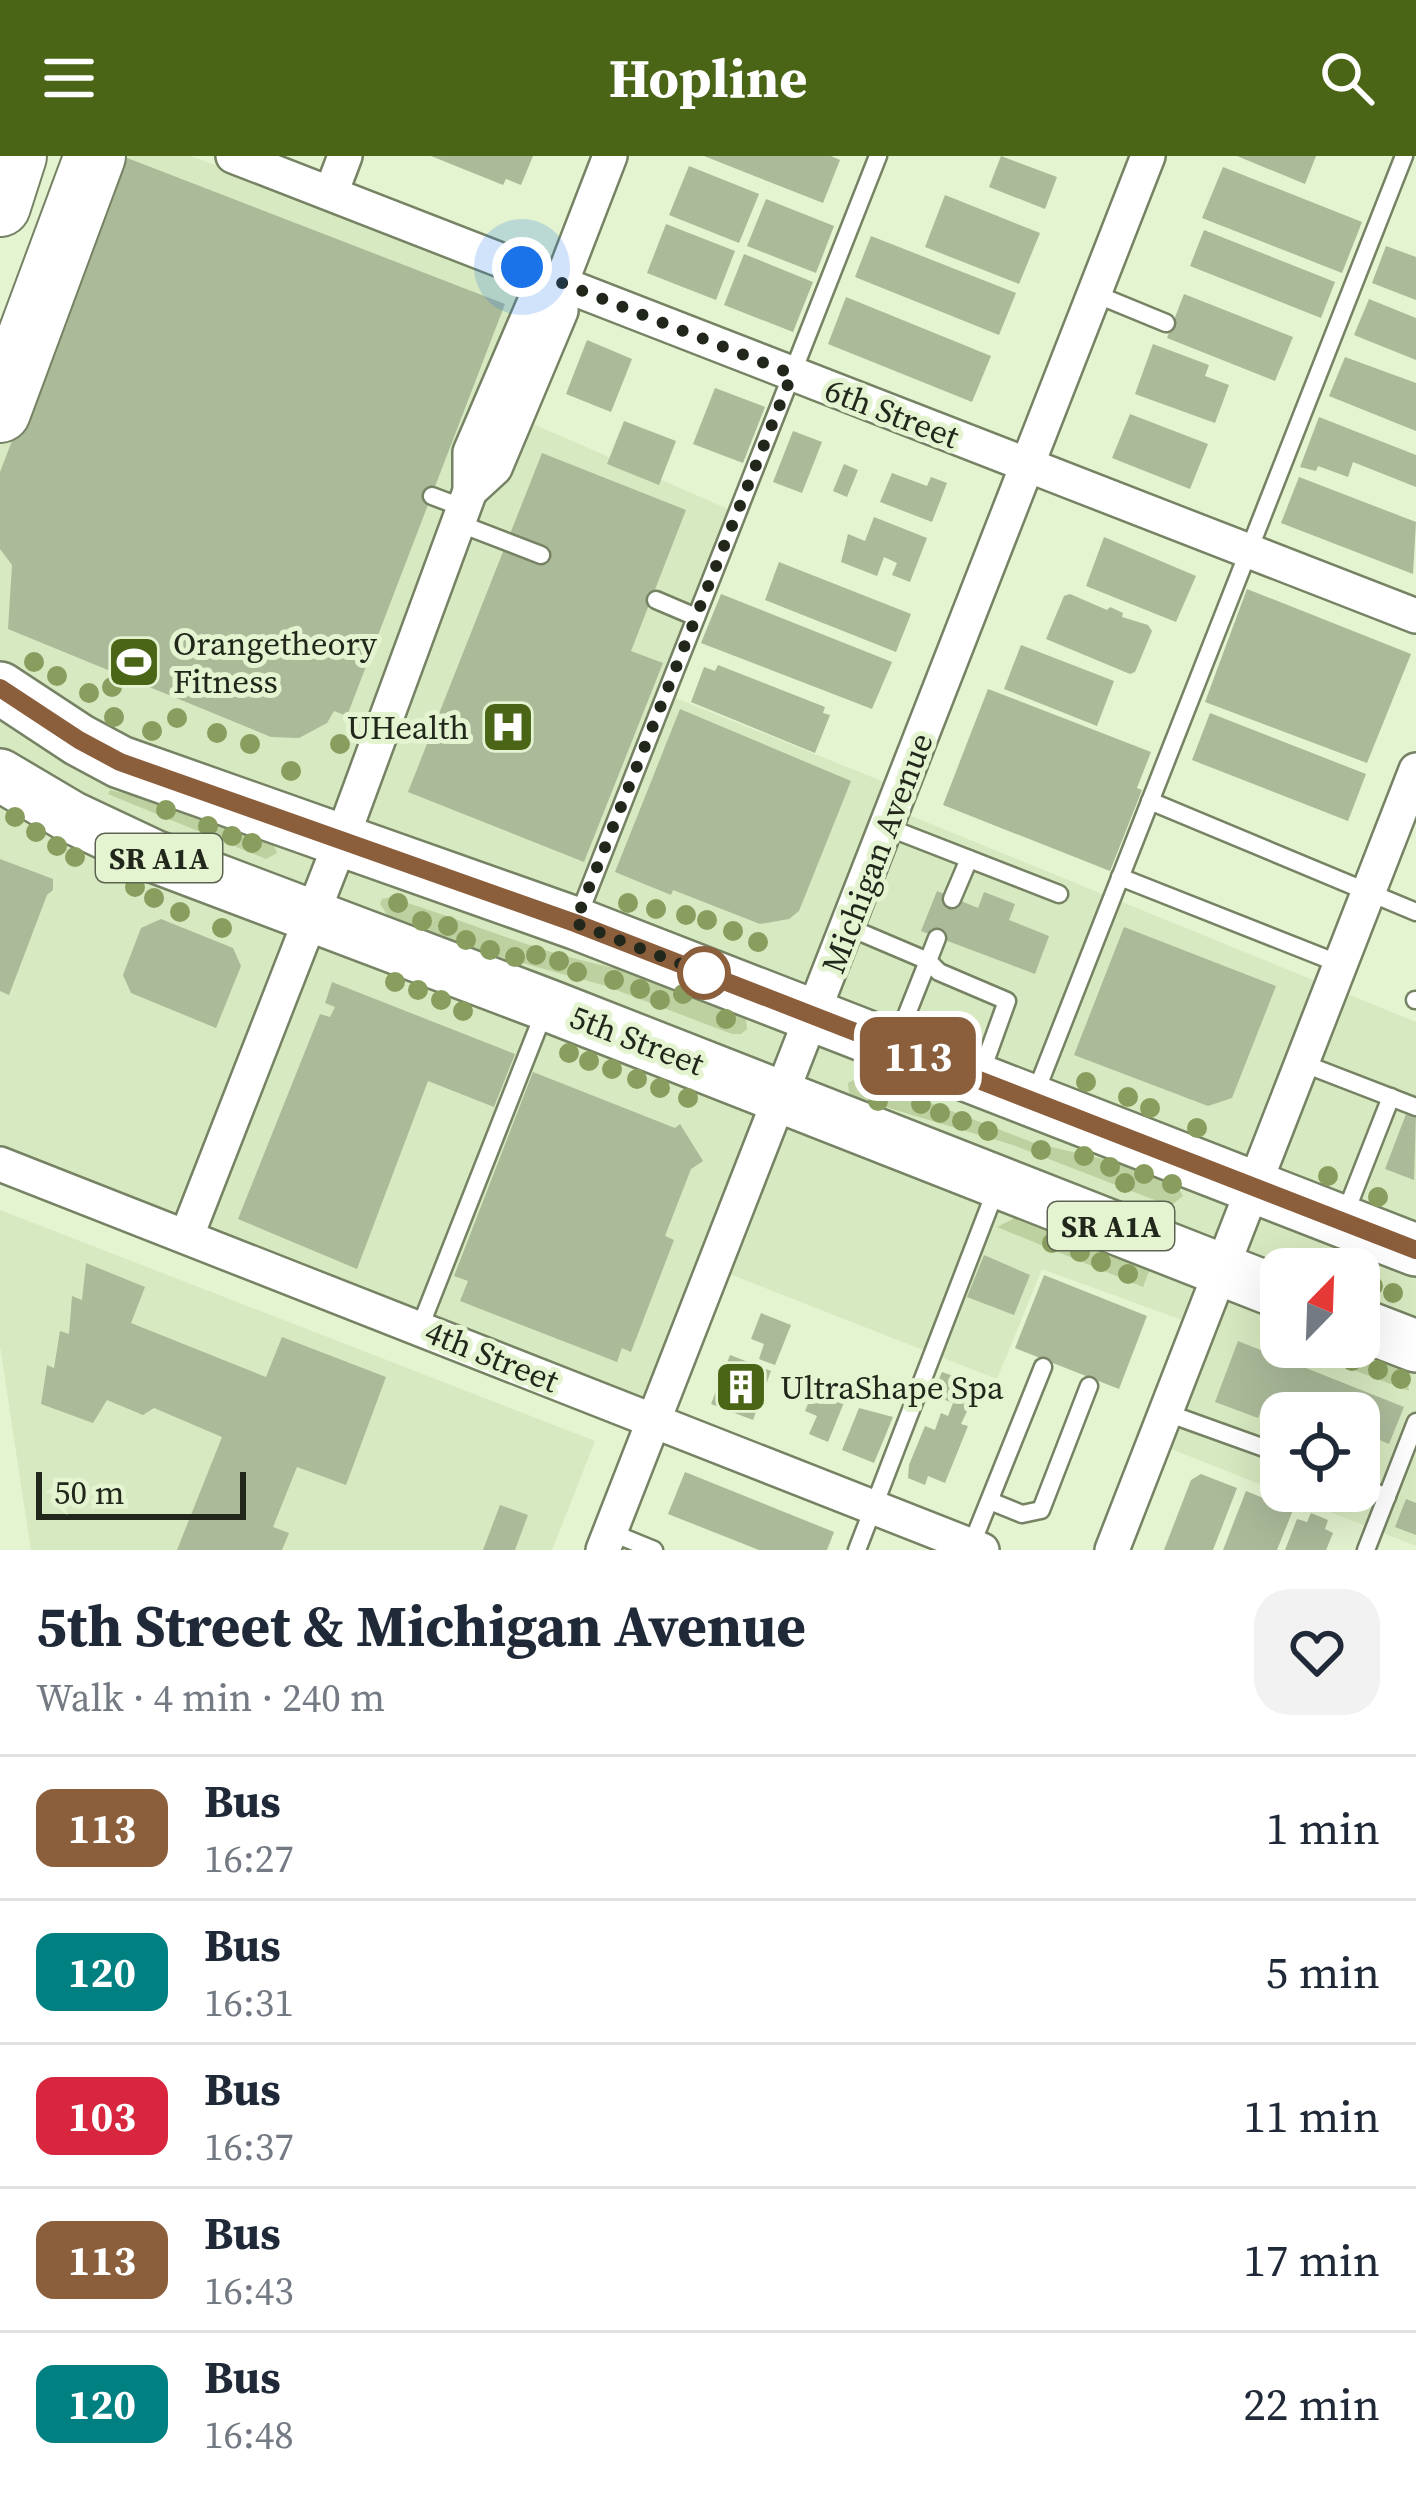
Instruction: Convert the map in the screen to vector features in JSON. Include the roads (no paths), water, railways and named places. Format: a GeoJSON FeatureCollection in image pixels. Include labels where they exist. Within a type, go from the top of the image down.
{"type":"FeatureCollection","features":[{"type":"Feature","properties":{"kind":"highway"},"geometry":{"type":"LineString","coordinates":[[0,206],[16,156]]}},
{"type":"Feature","properties":{"kind":"highway"},"geometry":{"type":"LineString","coordinates":[[0,305],[59,156]]}},
{"type":"Feature","properties":{"kind":"highway"},"geometry":{"type":"LineString","coordinates":[[0,412],[95,156]]}},
{"type":"Feature","properties":{"kind":"main road","name":"SR A1A"},"geometry":{"type":"LineString","coordinates":[[0,688],[120,762],[575,923],[1416,1250]]}},
{"type":"Feature","properties":{"kind":"main road","name":"5th Street"},"geometry":{"type":"LineString","coordinates":[[4,780],[156,857],[1260,1285]]}},
{"type":"Feature","properties":{"kind":"main road"},"geometry":{"type":"LineString","coordinates":[[1380,1332],[1416,1346]]}},
{"type":"Feature","properties":{"kind":"street","name":"6th Street"},"geometry":{"type":"LineString","coordinates":[[233,156],[1416,616]]}},
{"type":"Feature","properties":{"kind":"street"},"geometry":{"type":"LineString","coordinates":[[331,193],[345,156]]}},
{"type":"Feature","properties":{"kind":"street"},"geometry":{"type":"LineString","coordinates":[[187,1235],[341,841],[464,508],[495,468],[561,311],[561,283],[610,156]]}},
{"type":"Feature","properties":{"kind":"street","name":"Michigan Avenue"},"geometry":{"type":"LineString","coordinates":[[606,1541],[1148,156]]}},
{"type":"Feature","properties":{"kind":"street"},"geometry":{"type":"LineString","coordinates":[[1112,1550],[1416,770]]}},
{"type":"Feature","properties":{"kind":"street","name":"4th Street"},"geometry":{"type":"LineString","coordinates":[[0,1165],[977,1548]]}},
{"type":"Feature","properties":{"kind":"lane"},"geometry":{"type":"LineString","coordinates":[[575,923],[878,156]]}},
{"type":"Feature","properties":{"kind":"lane"},"geometry":{"type":"LineString","coordinates":[[1033,1100],[1404,156]]}},
{"type":"Feature","properties":{"kind":"lane"},"geometry":{"type":"LineString","coordinates":[[1093,293],[1166,323]]}},
{"type":"Feature","properties":{"kind":"lane"},"geometry":{"type":"LineString","coordinates":[[432,496],[464,508],[541,555]]}},
{"type":"Feature","properties":{"kind":"lane"},"geometry":{"type":"LineString","coordinates":[[656,600],[696,617]]}},
{"type":"Feature","properties":{"kind":"lane"},"geometry":{"type":"LineString","coordinates":[[1150,801],[1416,911]]}},
{"type":"Feature","properties":{"kind":"lane"},"geometry":{"type":"LineString","coordinates":[[887,827],[1059,895]]}},
{"type":"Feature","properties":{"kind":"lane"},"geometry":{"type":"LineString","coordinates":[[952,899],[969,859]]}},
{"type":"Feature","properties":{"kind":"lane"},"geometry":{"type":"LineString","coordinates":[[1120,877],[1340,964]]}},
{"type":"Feature","properties":{"kind":"lane"},"geometry":{"type":"LineString","coordinates":[[848,926],[1006,1001],[978,1079]]}},
{"type":"Feature","properties":{"kind":"lane"},"geometry":{"type":"LineString","coordinates":[[894,1047],[937,938]]}},
{"type":"Feature","properties":{"kind":"lane"},"geometry":{"type":"LineString","coordinates":[[420,1327],[547,1005]]}},
{"type":"Feature","properties":{"kind":"lane"},"geometry":{"type":"LineString","coordinates":[[1302,1063],[1416,1107]]}},
{"type":"Feature","properties":{"kind":"lane"},"geometry":{"type":"LineString","coordinates":[[1342,1221],[1391,1097]]}},
{"type":"Feature","properties":{"kind":"lane"},"geometry":{"type":"LineString","coordinates":[[856,1550],[999,1182]]}},
{"type":"Feature","properties":{"kind":"lane"},"geometry":{"type":"LineString","coordinates":[[977,1548],[990,1501],[1043,1367]]}},
{"type":"Feature","properties":{"kind":"lane"},"geometry":{"type":"LineString","coordinates":[[990,1501],[1022,1514],[1041,1510],[1089,1386]]}},
{"type":"Feature","properties":{"kind":"lane"},"geometry":{"type":"LineString","coordinates":[[1167,1413],[1260,1446]]}},
{"type":"Feature","properties":{"kind":"lane"},"geometry":{"type":"LineString","coordinates":[[1366,1550],[1416,1422]]}},
{"type":"Feature","properties":{"kind":"lane"},"geometry":{"type":"LineString","coordinates":[[1380,1494],[1387,1497]]}},
{"type":"Feature","properties":{"kind":"lane"},"geometry":{"type":"LineString","coordinates":[[606,1541],[654,1550]]}},
{"type":"Feature","properties":{"kind":"place","name":"Orangetheory Fitness"},"geometry":{"type":"Point","coordinates":[134,662]}},
{"type":"Feature","properties":{"kind":"place","name":"UHealth"},"geometry":{"type":"Point","coordinates":[508,727]}},
{"type":"Feature","properties":{"kind":"place","name":"UltraShape Spa"},"geometry":{"type":"Point","coordinates":[741,1387]}}]}
